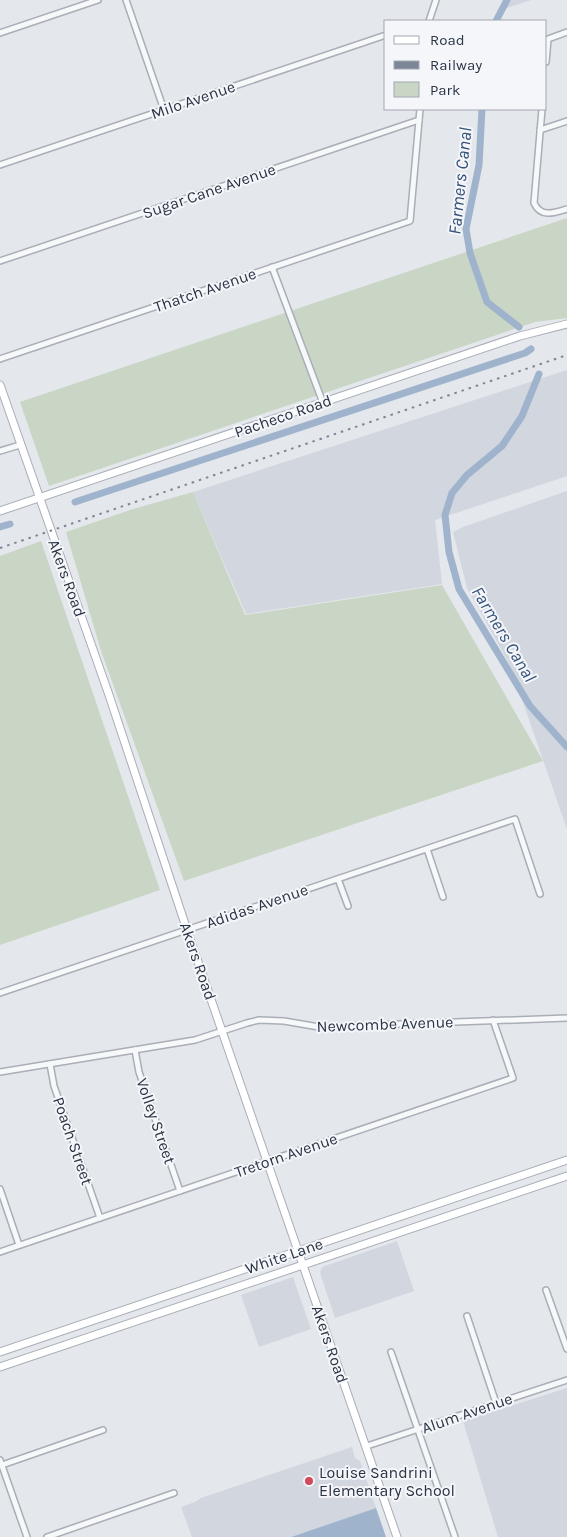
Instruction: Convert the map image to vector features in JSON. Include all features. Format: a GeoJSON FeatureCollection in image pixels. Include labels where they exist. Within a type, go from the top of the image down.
{"type":"FeatureCollection","features":[{"type":"Feature","properties":{"kind":"street"},"geometry":{"type":"LineString","coordinates":[[0,33],[98,0]]}},
{"type":"Feature","properties":{"kind":"street"},"geometry":{"type":"LineString","coordinates":[[126,0],[164,110]]}},
{"type":"Feature","properties":{"kind":"street"},"geometry":{"type":"LineString","coordinates":[[428,20],[436,0]]}},
{"type":"Feature","properties":{"kind":"street"},"geometry":{"type":"LineString","coordinates":[[547,50],[548,39],[567,32]]}},
{"type":"Feature","properties":{"kind":"street","name":"Milo Avenue"},"geometry":{"type":"LineString","coordinates":[[0,165],[384,36]]}},
{"type":"Feature","properties":{"kind":"street"},"geometry":{"type":"LineString","coordinates":[[419,120],[420,110]]}},
{"type":"Feature","properties":{"kind":"street"},"geometry":{"type":"LineString","coordinates":[[542,110],[534,203],[540,211],[549,214],[567,209]]}},
{"type":"Feature","properties":{"kind":"street","name":"Thatch Avenue"},"geometry":{"type":"LineString","coordinates":[[0,359],[410,221],[419,120]]}},
{"type":"Feature","properties":{"kind":"street","name":"Sugar Cane Avenue"},"geometry":{"type":"LineString","coordinates":[[0,262],[419,120]]}},
{"type":"Feature","properties":{"kind":"street"},"geometry":{"type":"LineString","coordinates":[[540,130],[567,121]]}},
{"type":"Feature","properties":{"kind":"street"},"geometry":{"type":"LineString","coordinates":[[272,267],[323,403]]}},
{"type":"Feature","properties":{"kind":"street","name":"Pacheco Road"},"geometry":{"type":"LineString","coordinates":[[0,511],[520,336],[567,324]]}},
{"type":"Feature","properties":{"kind":"street","name":"Akers Road"},"geometry":{"type":"LineString","coordinates":[[0,385],[109,694],[222,1031],[397,1537]]}},
{"type":"Feature","properties":{"kind":"street"},"geometry":{"type":"LineString","coordinates":[[0,451],[20,444]]}},
{"type":"Feature","properties":{"kind":"street","name":"Adidas Avenue"},"geometry":{"type":"LineString","coordinates":[[0,993],[514,819],[540,894]]}},
{"type":"Feature","properties":{"kind":"street"},"geometry":{"type":"LineString","coordinates":[[427,849],[443,898]]}},
{"type":"Feature","properties":{"kind":"street"},"geometry":{"type":"LineString","coordinates":[[338,879],[348,906]]}},
{"type":"Feature","properties":{"kind":"street","name":"Newcombe Avenue"},"geometry":{"type":"LineString","coordinates":[[0,1072],[195,1040],[247,1023],[271,1020],[319,1027],[567,1018]]}},
{"type":"Feature","properties":{"kind":"street","name":"Tretorn Avenue"},"geometry":{"type":"LineString","coordinates":[[0,1252],[513,1078],[493,1020]]}},
{"type":"Feature","properties":{"kind":"street","name":"Volley Street"},"geometry":{"type":"LineString","coordinates":[[135,1050],[139,1072],[180,1191]]}},
{"type":"Feature","properties":{"kind":"street","name":"Poach Street"},"geometry":{"type":"LineString","coordinates":[[50,1064],[54,1086],[100,1218]]}},
{"type":"Feature","properties":{"kind":"street","name":"White Lane"},"geometry":{"type":"LineString","coordinates":[[0,1352],[567,1160]]}},
{"type":"Feature","properties":{"kind":"street","name":"White Lane"},"geometry":{"type":"LineString","coordinates":[[0,1368],[567,1176]]}},
{"type":"Feature","properties":{"kind":"street"},"geometry":{"type":"LineString","coordinates":[[0,1189],[19,1245]]}},
{"type":"Feature","properties":{"kind":"street"},"geometry":{"type":"LineString","coordinates":[[546,1290],[567,1349]]}},
{"type":"Feature","properties":{"kind":"street"},"geometry":{"type":"LineString","coordinates":[[467,1316],[496,1403]]}},
{"type":"Feature","properties":{"kind":"street"},"geometry":{"type":"LineString","coordinates":[[0,1356],[26,1343]]}},
{"type":"Feature","properties":{"kind":"street"},"geometry":{"type":"LineString","coordinates":[[392,1352],[455,1537]]}},
{"type":"Feature","properties":{"kind":"street","name":"Alum Avenue"},"geometry":{"type":"LineString","coordinates":[[367,1446],[567,1380]]}},
{"type":"Feature","properties":{"kind":"street"},"geometry":{"type":"LineString","coordinates":[[26,1537],[1,1462],[103,1430]]}},
{"type":"Feature","properties":{"kind":"street"},"geometry":{"type":"LineString","coordinates":[[47,1537],[174,1493]]}},
{"type":"Feature","properties":{"kind":"shaded area"},"geometry":{"type":"Polygon","coordinates":[[[505,0],[531,0],[501,10],[505,0]]]}},
{"type":"Feature","properties":{"kind":"shaded area"},"geometry":{"type":"Polygon","coordinates":[[[567,370],[567,476],[435,520],[442,584],[246,614],[193,492],[567,370]]]}},
{"type":"Feature","properties":{"kind":"shaded area"},"geometry":{"type":"Polygon","coordinates":[[[567,491],[567,829],[510,665],[467,588],[453,532],[567,491]]]}},
{"type":"Feature","properties":{"kind":"shaded area"},"geometry":{"type":"Polygon","coordinates":[[[397,1241],[414,1291],[335,1318],[320,1273],[322,1267],[397,1241]]]}},
{"type":"Feature","properties":{"kind":"shaded area"},"geometry":{"type":"Polygon","coordinates":[[[293,1277],[311,1329],[259,1347],[241,1295],[293,1277]]]}},
{"type":"Feature","properties":{"kind":"shaded area"},"geometry":{"type":"Polygon","coordinates":[[[567,1388],[567,1537],[498,1537],[463,1421],[567,1388]]]}},
{"type":"Feature","properties":{"kind":"shaded area","name":"Louise Sandrini Elementary School"},"geometry":{"type":"Polygon","coordinates":[[[352,1447],[355,1458],[360,1461],[376,1508],[291,1537],[192,1537],[181,1507],[201,1498],[352,1447]]]}},
{"type":"Feature","properties":{"kind":"green space"},"geometry":{"type":"Polygon","coordinates":[[[567,218],[567,318],[535,322],[49,486],[20,402],[567,218]]]}},
{"type":"Feature","properties":{"kind":"green space"},"geometry":{"type":"Polygon","coordinates":[[[193,492],[245,615],[442,585],[543,761],[184,881],[101,651],[66,532],[130,510],[193,492]]]}},
{"type":"Feature","properties":{"kind":"green space"},"geometry":{"type":"Polygon","coordinates":[[[41,541],[160,890],[0,945],[0,556],[41,541]]]}},
{"type":"Feature","properties":{"kind":"water"},"geometry":{"type":"Polygon","coordinates":[[[376,1508],[386,1537],[291,1537],[376,1508]]]}},
{"type":"Feature","properties":{"kind":"waterway","name":"Farmers Canal"},"geometry":{"type":"LineString","coordinates":[[497,20],[507,0]]}},
{"type":"Feature","properties":{"kind":"waterway","name":"Farmers Canal"},"geometry":{"type":"LineString","coordinates":[[482,110],[479,165],[466,229],[470,253],[487,302],[519,327]]}},
{"type":"Feature","properties":{"kind":"waterway"},"geometry":{"type":"LineString","coordinates":[[75,502],[525,353],[531,349]]}},
{"type":"Feature","properties":{"kind":"waterway","name":"Farmers Canal"},"geometry":{"type":"LineString","coordinates":[[539,374],[522,416],[502,446],[467,475],[452,493],[445,515],[449,552],[459,589],[530,706],[567,747]]}},
{"type":"Feature","properties":{"kind":"waterway"},"geometry":{"type":"LineString","coordinates":[[0,527],[10,524]]}},
{"type":"Feature","properties":{"kind":"railway"},"geometry":{"type":"LineString","coordinates":[[0,548],[567,355]]}},
{"type":"Feature","properties":{"kind":"place","name":"Louise Sandrini Elementary School"},"geometry":{"type":"Point","coordinates":[309,1481]}}]}
